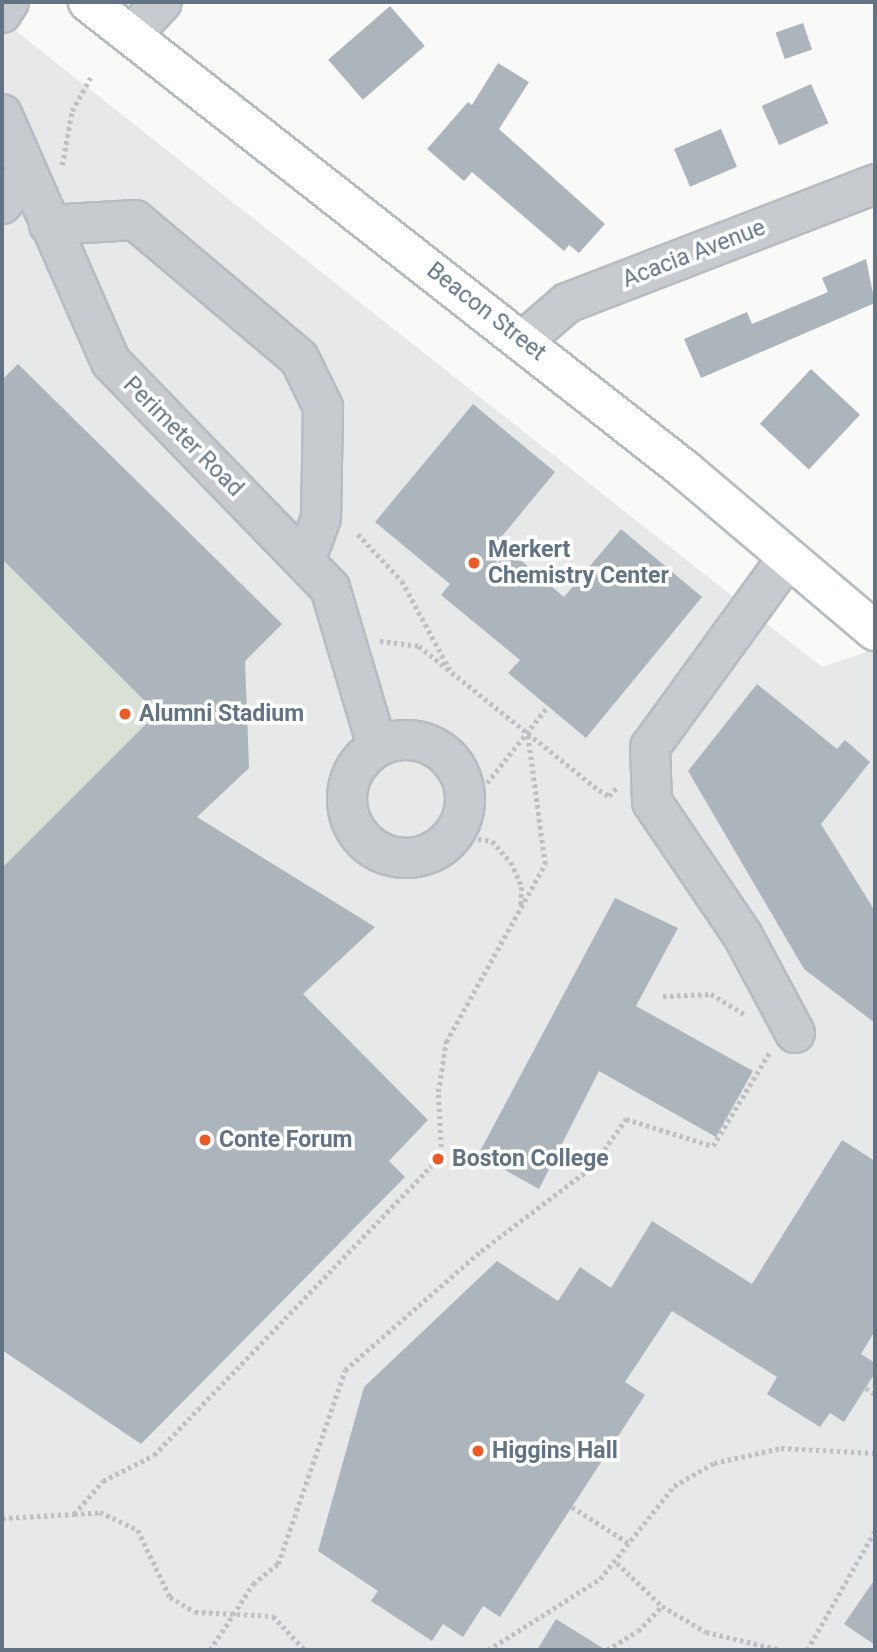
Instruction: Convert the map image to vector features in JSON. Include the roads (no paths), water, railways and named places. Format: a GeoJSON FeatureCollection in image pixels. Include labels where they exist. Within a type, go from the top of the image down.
{"type":"FeatureCollection","features":[{"type":"Feature","properties":{"kind":"main road","name":"Beacon Street"},"geometry":{"type":"LineString","coordinates":[[89,2],[523,341],[875,631]]}},
{"type":"Feature","properties":{"kind":"street"},"geometry":{"type":"LineString","coordinates":[[2,13],[9,2]]}},
{"type":"Feature","properties":{"kind":"street"},"geometry":{"type":"LineString","coordinates":[[131,35],[162,2]]}},
{"type":"Feature","properties":{"kind":"street","name":"Perimeter Road"},"geometry":{"type":"LineString","coordinates":[[2,114],[43,171],[50,225],[100,344],[123,378],[306,559],[341,611],[377,746]]}},
{"type":"Feature","properties":{"kind":"street"},"geometry":{"type":"LineString","coordinates":[[2,204],[43,171]]}},
{"type":"Feature","properties":{"kind":"street","name":"Acacia Avenue"},"geometry":{"type":"LineString","coordinates":[[523,341],[567,303],[875,184]]}},
{"type":"Feature","properties":{"kind":"street"},"geometry":{"type":"LineString","coordinates":[[50,225],[135,220],[299,358],[323,407],[321,518],[306,559]]}},
{"type":"Feature","properties":{"kind":"street"},"geometry":{"type":"LineString","coordinates":[[786,560],[650,747],[652,802],[743,936],[791,1036]]}},
{"type":"Feature","properties":{"kind":"place","name":"Merkert Chemistry Center"},"geometry":{"type":"Point","coordinates":[474,563]}},
{"type":"Feature","properties":{"kind":"place","name":"Alumni Stadium"},"geometry":{"type":"Point","coordinates":[125,714]}},
{"type":"Feature","properties":{"kind":"place","name":"Conte Forum"},"geometry":{"type":"Point","coordinates":[205,1140]}},
{"type":"Feature","properties":{"kind":"place","name":"Boston College"},"geometry":{"type":"Point","coordinates":[438,1159]}},
{"type":"Feature","properties":{"kind":"place","name":"Higgins Hall"},"geometry":{"type":"Point","coordinates":[478,1451]}}]}
